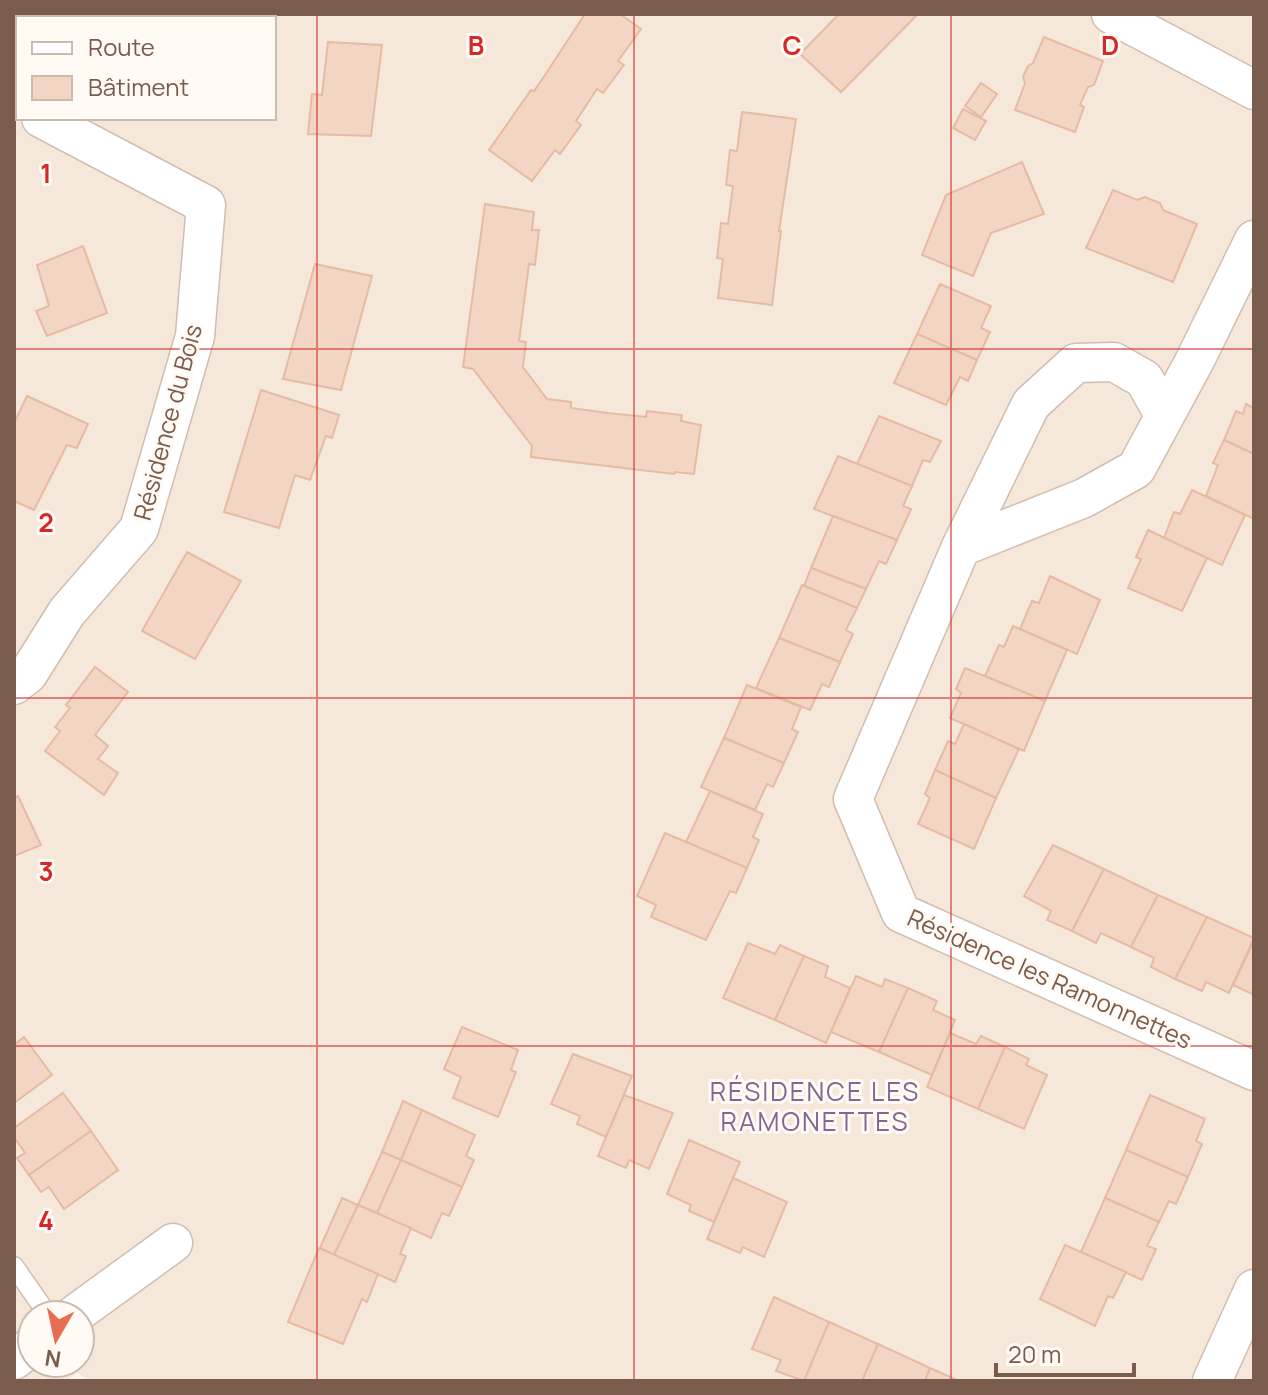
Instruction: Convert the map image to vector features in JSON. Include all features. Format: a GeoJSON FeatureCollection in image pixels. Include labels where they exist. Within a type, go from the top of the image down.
{"type":"FeatureCollection","features":[{"type":"Feature","properties":{"kind":"street"},"geometry":{"type":"LineString","coordinates":[[1111,14],[1254,90]]}},
{"type":"Feature","properties":{"kind":"street","name":"Résidence du Bois"},"geometry":{"type":"LineString","coordinates":[[14,685],[28,674],[67,612],[139,529],[195,336],[206,205],[45,120]]}},
{"type":"Feature","properties":{"kind":"street"},"geometry":{"type":"LineString","coordinates":[[961,547],[1084,498],[1136,469],[1194,362],[1254,240]]}},
{"type":"Feature","properties":{"kind":"street","name":"Résidence les Ramonnettes"},"geometry":{"type":"LineString","coordinates":[[1164,415],[1144,379],[1114,362],[1076,363],[1031,404],[961,547],[853,799],[901,913],[1254,1071]]}},
{"type":"Feature","properties":{"kind":"street"},"geometry":{"type":"LineString","coordinates":[[96,1299],[173,1243]]}},
{"type":"Feature","properties":{"kind":"street"},"geometry":{"type":"LineString","coordinates":[[1212,1381],[1254,1289]]}},
{"type":"Feature","properties":{"kind":"lane"},"geometry":{"type":"LineString","coordinates":[[14,1266],[37,1299]]}},
{"type":"Feature","properties":{"kind":"shaded area"},"geometry":{"type":"Polygon","coordinates":[[[14,14],[1254,14],[1254,1381],[90,1381],[87,1379],[96,1379],[96,1299],[16,1299],[16,1379],[70,1379],[14,1381],[14,14]]]}},
{"type":"Feature","properties":{"kind":"building"},"geometry":{"type":"Polygon","coordinates":[[[585,14],[620,14],[641,29],[618,61],[624,65],[603,93],[597,89],[576,121],[581,125],[560,154],[555,150],[532,181],[489,150],[531,90],[534,91],[585,14]]]}},
{"type":"Feature","properties":{"kind":"building"},"geometry":{"type":"Polygon","coordinates":[[[839,14],[918,14],[841,92],[800,54],[839,14]]]}},
{"type":"Feature","properties":{"kind":"building"},"geometry":{"type":"Polygon","coordinates":[[[1044,37],[1103,61],[1094,85],[1088,87],[1080,105],[1084,107],[1075,132],[1015,110],[1025,83],[1023,77],[1044,37]]]}},
{"type":"Feature","properties":{"kind":"building"},"geometry":{"type":"Polygon","coordinates":[[[328,42],[382,45],[371,136],[308,134],[312,94],[322,95],[328,42]]]}},
{"type":"Feature","properties":{"kind":"building"},"geometry":{"type":"Polygon","coordinates":[[[981,83],[997,94],[981,117],[965,106],[981,83]]]}},
{"type":"Feature","properties":{"kind":"building"},"geometry":{"type":"Polygon","coordinates":[[[963,109],[986,121],[975,140],[953,128],[963,109]]]}},
{"type":"Feature","properties":{"kind":"building"},"geometry":{"type":"Polygon","coordinates":[[[742,112],[796,119],[779,231],[772,305],[718,298],[723,259],[717,258],[721,223],[728,224],[733,186],[726,185],[730,150],[737,151],[742,112]]]}},
{"type":"Feature","properties":{"kind":"building"},"geometry":{"type":"Polygon","coordinates":[[[1022,162],[1044,214],[991,233],[973,276],[922,255],[946,195],[1022,162]]]}},
{"type":"Feature","properties":{"kind":"building"},"geometry":{"type":"Polygon","coordinates":[[[1113,190],[1137,200],[1145,197],[1160,203],[1163,210],[1197,224],[1173,282],[1086,248],[1113,190]]]}},
{"type":"Feature","properties":{"kind":"building"},"geometry":{"type":"Polygon","coordinates":[[[485,204],[534,212],[532,230],[539,230],[535,265],[529,264],[519,341],[526,342],[523,367],[547,399],[571,402],[571,408],[608,413],[646,417],[647,411],[682,415],[681,421],[701,425],[694,474],[531,457],[532,446],[473,369],[463,367],[485,204]]]}},
{"type":"Feature","properties":{"kind":"building"},"geometry":{"type":"Polygon","coordinates":[[[83,246],[107,313],[47,336],[36,311],[49,306],[37,265],[83,246]]]}},
{"type":"Feature","properties":{"kind":"building"},"geometry":{"type":"Polygon","coordinates":[[[315,264],[372,276],[341,390],[283,379],[315,264]]]}},
{"type":"Feature","properties":{"kind":"building"},"geometry":{"type":"Polygon","coordinates":[[[940,284],[991,306],[981,328],[990,332],[977,360],[917,334],[940,284]]]}},
{"type":"Feature","properties":{"kind":"building"},"geometry":{"type":"Polygon","coordinates":[[[917,334],[977,360],[968,381],[960,377],[946,405],[894,383],[917,334]]]}},
{"type":"Feature","properties":{"kind":"building"},"geometry":{"type":"Polygon","coordinates":[[[261,390],[339,415],[332,438],[326,436],[310,480],[295,475],[279,528],[224,512],[261,390]]]}},
{"type":"Feature","properties":{"kind":"building"},"geometry":{"type":"Polygon","coordinates":[[[27,396],[88,424],[77,448],[67,445],[34,510],[14,501],[14,423],[27,396]]]}},
{"type":"Feature","properties":{"kind":"building"},"geometry":{"type":"Polygon","coordinates":[[[1246,404],[1254,408],[1254,454],[1224,440],[1236,411],[1243,414],[1246,404]]]}},
{"type":"Feature","properties":{"kind":"building"},"geometry":{"type":"Polygon","coordinates":[[[879,416],[941,441],[930,462],[923,460],[912,486],[857,464],[879,416]]]}},
{"type":"Feature","properties":{"kind":"building"},"geometry":{"type":"Polygon","coordinates":[[[1224,440],[1254,454],[1254,519],[1206,496],[1218,465],[1213,463],[1224,440]]]}},
{"type":"Feature","properties":{"kind":"building"},"geometry":{"type":"Polygon","coordinates":[[[838,456],[912,486],[903,506],[911,509],[897,540],[814,509],[838,456]]]}},
{"type":"Feature","properties":{"kind":"building"},"geometry":{"type":"Polygon","coordinates":[[[1192,490],[1245,515],[1222,565],[1164,538],[1174,512],[1180,514],[1192,490]]]}},
{"type":"Feature","properties":{"kind":"building"},"geometry":{"type":"Polygon","coordinates":[[[833,516],[897,540],[886,564],[879,561],[866,589],[811,568],[833,516]]]}},
{"type":"Feature","properties":{"kind":"building"},"geometry":{"type":"Polygon","coordinates":[[[1148,530],[1207,558],[1182,611],[1128,588],[1141,559],[1136,557],[1148,530]]]}},
{"type":"Feature","properties":{"kind":"building"},"geometry":{"type":"Polygon","coordinates":[[[187,552],[241,581],[195,659],[142,631],[187,552]]]}},
{"type":"Feature","properties":{"kind":"building"},"geometry":{"type":"Polygon","coordinates":[[[811,568],[866,589],[857,608],[804,586],[811,568]]]}},
{"type":"Feature","properties":{"kind":"building"},"geometry":{"type":"Polygon","coordinates":[[[1050,576],[1100,600],[1077,654],[1020,629],[1032,601],[1039,603],[1050,576]]]}},
{"type":"Feature","properties":{"kind":"building"},"geometry":{"type":"Polygon","coordinates":[[[802,585],[857,608],[846,630],[853,634],[840,662],[779,638],[802,585]]]}},
{"type":"Feature","properties":{"kind":"building"},"geometry":{"type":"Polygon","coordinates":[[[1013,626],[1067,650],[1045,701],[985,676],[999,645],[1004,647],[1013,626]]]}},
{"type":"Feature","properties":{"kind":"building"},"geometry":{"type":"Polygon","coordinates":[[[779,638],[840,662],[829,687],[822,684],[810,710],[756,688],[779,638]]]}},
{"type":"Feature","properties":{"kind":"building"},"geometry":{"type":"Polygon","coordinates":[[[95,667],[128,692],[95,735],[108,746],[98,759],[118,773],[104,795],[45,751],[60,731],[55,727],[70,708],[66,705],[95,667]]]}},
{"type":"Feature","properties":{"kind":"building"},"geometry":{"type":"Polygon","coordinates":[[[965,668],[1045,701],[1024,751],[950,718],[961,693],[956,689],[965,668]]]}},
{"type":"Feature","properties":{"kind":"building"},"geometry":{"type":"Polygon","coordinates":[[[747,685],[801,707],[792,729],[798,732],[784,763],[724,738],[747,685]]]}},
{"type":"Feature","properties":{"kind":"building"},"geometry":{"type":"Polygon","coordinates":[[[964,724],[1019,749],[996,798],[935,770],[948,741],[955,744],[964,724]]]}},
{"type":"Feature","properties":{"kind":"building"},"geometry":{"type":"Polygon","coordinates":[[[724,738],[784,763],[773,787],[767,784],[755,810],[701,787],[724,738]]]}},
{"type":"Feature","properties":{"kind":"building"},"geometry":{"type":"Polygon","coordinates":[[[935,770],[996,798],[974,849],[918,824],[930,798],[925,794],[935,770]]]}},
{"type":"Feature","properties":{"kind":"building"},"geometry":{"type":"Polygon","coordinates":[[[710,791],[763,814],[753,837],[759,840],[747,868],[686,842],[710,791]]]}},
{"type":"Feature","properties":{"kind":"building"},"geometry":{"type":"Polygon","coordinates":[[[18,796],[41,845],[14,856],[14,798],[18,796]]]}},
{"type":"Feature","properties":{"kind":"building"},"geometry":{"type":"Polygon","coordinates":[[[665,833],[747,868],[736,893],[730,891],[706,940],[651,917],[656,905],[637,896],[665,833]]]}},
{"type":"Feature","properties":{"kind":"building"},"geometry":{"type":"Polygon","coordinates":[[[1053,845],[1104,869],[1072,931],[1047,920],[1051,911],[1024,896],[1053,845]]]}},
{"type":"Feature","properties":{"kind":"building"},"geometry":{"type":"Polygon","coordinates":[[[1104,869],[1158,895],[1131,947],[1101,933],[1096,943],[1072,931],[1104,869]]]}},
{"type":"Feature","properties":{"kind":"building"},"geometry":{"type":"Polygon","coordinates":[[[1158,895],[1207,917],[1175,979],[1151,967],[1154,958],[1131,947],[1158,895]]]}},
{"type":"Feature","properties":{"kind":"building"},"geometry":{"type":"Polygon","coordinates":[[[1207,917],[1254,938],[1229,993],[1206,982],[1202,991],[1175,979],[1207,917]]]}},
{"type":"Feature","properties":{"kind":"building"},"geometry":{"type":"Polygon","coordinates":[[[748,943],[775,954],[780,945],[804,956],[775,1020],[723,998],[748,943]]]}},
{"type":"Feature","properties":{"kind":"building"},"geometry":{"type":"Polygon","coordinates":[[[1254,946],[1254,995],[1233,985],[1254,946]]]}},
{"type":"Feature","properties":{"kind":"building"},"geometry":{"type":"Polygon","coordinates":[[[804,956],[828,966],[825,977],[850,988],[826,1043],[775,1020],[804,956]]]}},
{"type":"Feature","properties":{"kind":"building"},"geometry":{"type":"Polygon","coordinates":[[[856,976],[882,987],[885,979],[908,988],[879,1052],[831,1032],[856,976]]]}},
{"type":"Feature","properties":{"kind":"building"},"geometry":{"type":"Polygon","coordinates":[[[908,988],[937,1001],[933,1010],[955,1020],[932,1075],[879,1052],[908,988]]]}},
{"type":"Feature","properties":{"kind":"building"},"geometry":{"type":"Polygon","coordinates":[[[462,1027],[518,1050],[511,1070],[516,1072],[498,1117],[453,1098],[461,1077],[444,1069],[462,1027]]]}},
{"type":"Feature","properties":{"kind":"building"},"geometry":{"type":"Polygon","coordinates":[[[950,1033],[976,1044],[981,1036],[1005,1047],[978,1109],[927,1087],[950,1033]]]}},
{"type":"Feature","properties":{"kind":"building"},"geometry":{"type":"Polygon","coordinates":[[[24,1037],[52,1075],[14,1103],[14,1045],[24,1037]]]}},
{"type":"Feature","properties":{"kind":"building"},"geometry":{"type":"Polygon","coordinates":[[[1005,1047],[1029,1059],[1026,1065],[1047,1075],[1024,1129],[978,1109],[1005,1047]]]}},
{"type":"Feature","properties":{"kind":"building"},"geometry":{"type":"Polygon","coordinates":[[[573,1054],[632,1076],[606,1137],[577,1124],[580,1116],[551,1104],[573,1054]]]}},
{"type":"Feature","properties":{"kind":"building"},"geometry":{"type":"Polygon","coordinates":[[[63,1093],[91,1131],[29,1175],[17,1158],[25,1153],[14,1137],[14,1128],[63,1093]]]}},
{"type":"Feature","properties":{"kind":"building"},"geometry":{"type":"Polygon","coordinates":[[[624,1095],[673,1113],[649,1169],[629,1160],[626,1168],[598,1156],[624,1095]]]}},
{"type":"Feature","properties":{"kind":"building"},"geometry":{"type":"Polygon","coordinates":[[[1150,1095],[1205,1119],[1196,1141],[1202,1144],[1188,1177],[1126,1150],[1150,1095]]]}},
{"type":"Feature","properties":{"kind":"building"},"geometry":{"type":"Polygon","coordinates":[[[403,1101],[422,1110],[401,1160],[382,1152],[403,1101]]]}},
{"type":"Feature","properties":{"kind":"building"},"geometry":{"type":"Polygon","coordinates":[[[422,1110],[475,1135],[466,1156],[474,1160],[462,1187],[401,1160],[422,1110]]]}},
{"type":"Feature","properties":{"kind":"building"},"geometry":{"type":"Polygon","coordinates":[[[91,1131],[118,1170],[64,1209],[49,1187],[41,1192],[29,1175],[91,1131]]]}},
{"type":"Feature","properties":{"kind":"building"},"geometry":{"type":"Polygon","coordinates":[[[689,1140],[740,1162],[714,1222],[689,1211],[691,1205],[667,1194],[689,1140]]]}},
{"type":"Feature","properties":{"kind":"building"},"geometry":{"type":"Polygon","coordinates":[[[1126,1150],[1188,1177],[1176,1204],[1169,1201],[1159,1222],[1105,1198],[1126,1150]]]}},
{"type":"Feature","properties":{"kind":"building"},"geometry":{"type":"Polygon","coordinates":[[[382,1152],[401,1160],[377,1213],[358,1205],[382,1152]]]}},
{"type":"Feature","properties":{"kind":"building"},"geometry":{"type":"Polygon","coordinates":[[[401,1160],[462,1187],[449,1216],[442,1213],[431,1238],[377,1213],[401,1160]]]}},
{"type":"Feature","properties":{"kind":"building"},"geometry":{"type":"Polygon","coordinates":[[[733,1178],[787,1202],[764,1257],[743,1247],[740,1253],[707,1239],[733,1178]]]}},
{"type":"Feature","properties":{"kind":"building"},"geometry":{"type":"Polygon","coordinates":[[[342,1198],[358,1205],[334,1255],[320,1248],[342,1198]]]}},
{"type":"Feature","properties":{"kind":"building"},"geometry":{"type":"Polygon","coordinates":[[[1105,1198],[1159,1222],[1147,1246],[1156,1249],[1142,1280],[1081,1252],[1105,1198]]]}},
{"type":"Feature","properties":{"kind":"building"},"geometry":{"type":"Polygon","coordinates":[[[358,1205],[411,1228],[400,1254],[406,1256],[395,1282],[334,1255],[358,1205]]]}},
{"type":"Feature","properties":{"kind":"building"},"geometry":{"type":"Polygon","coordinates":[[[1065,1245],[1126,1272],[1113,1298],[1108,1296],[1095,1326],[1040,1299],[1065,1245]]]}},
{"type":"Feature","properties":{"kind":"building"},"geometry":{"type":"Polygon","coordinates":[[[319,1248],[378,1274],[367,1302],[362,1299],[343,1344],[288,1322],[319,1248]]]}},
{"type":"Feature","properties":{"kind":"building"},"geometry":{"type":"Polygon","coordinates":[[[774,1297],[829,1322],[804,1381],[776,1371],[781,1360],[752,1349],[774,1297]]]}},
{"type":"Feature","properties":{"kind":"building"},"geometry":{"type":"Polygon","coordinates":[[[829,1322],[878,1344],[862,1381],[804,1381],[829,1322]]]}},
{"type":"Feature","properties":{"kind":"building"},"geometry":{"type":"Polygon","coordinates":[[[878,1344],[930,1368],[925,1381],[862,1381],[878,1344]]]}},
{"type":"Feature","properties":{"kind":"building"},"geometry":{"type":"Polygon","coordinates":[[[930,1368],[959,1381],[925,1381],[930,1368]]]}},
{"type":"Feature","properties":{"kind":"district","name":"RÉSIDENCE LES RAMONETTES"},"geometry":{"type":"Point","coordinates":[815,1106]}}]}
